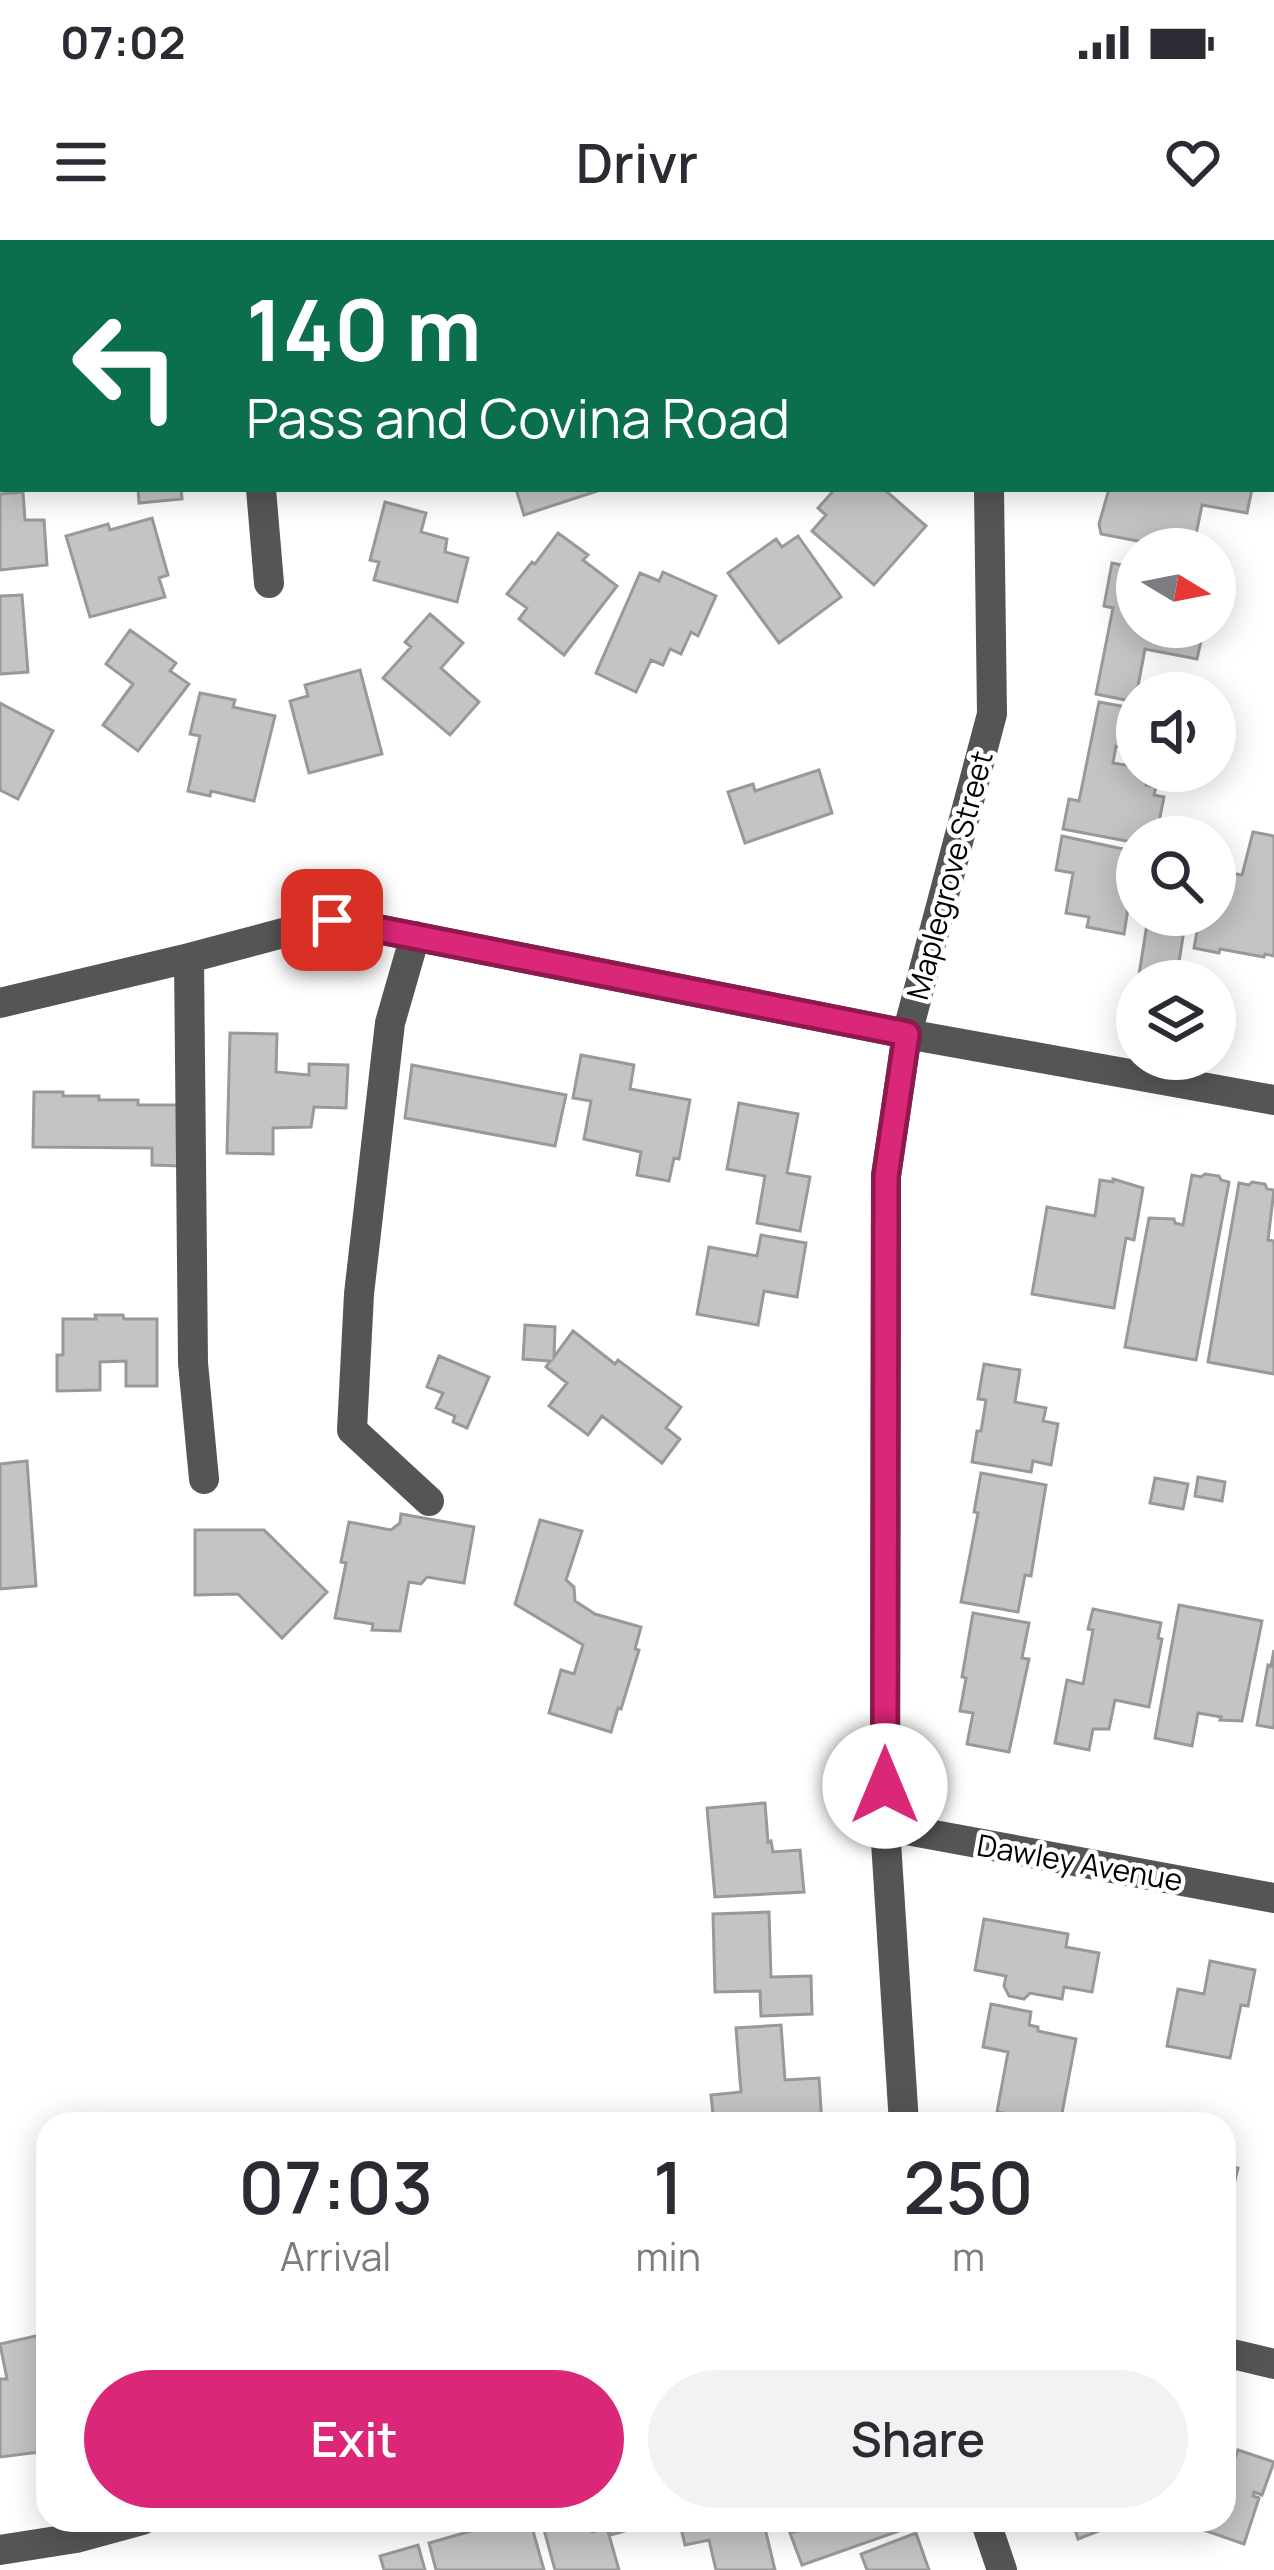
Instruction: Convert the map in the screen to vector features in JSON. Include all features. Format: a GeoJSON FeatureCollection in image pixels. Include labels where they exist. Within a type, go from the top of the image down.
{"type":"FeatureCollection","features":[{"type":"Feature","properties":{"kind":"street"},"geometry":{"type":"LineString","coordinates":[[261,492],[269,583]]}},
{"type":"Feature","properties":{"kind":"street","name":"Maplegrove Street"},"geometry":{"type":"LineString","coordinates":[[903,2112],[885,1826],[886,1176],[907,1034],[992,714],[988,492]]}},
{"type":"Feature","properties":{"kind":"street"},"geometry":{"type":"LineString","coordinates":[[0,1003],[332,920],[907,1034],[1274,1100]]}},
{"type":"Feature","properties":{"kind":"street"},"geometry":{"type":"LineString","coordinates":[[415,936],[390,1023],[359,1294],[352,1430],[429,1501]]}},
{"type":"Feature","properties":{"kind":"street"},"geometry":{"type":"LineString","coordinates":[[189,958],[194,1363],[204,1479]]}},
{"type":"Feature","properties":{"kind":"street","name":"Dawley Avenue"},"geometry":{"type":"LineString","coordinates":[[885,1826],[1274,1898]]}},
{"type":"Feature","properties":{"kind":"street"},"geometry":{"type":"LineString","coordinates":[[1236,2355],[1274,2364]]}},
{"type":"Feature","properties":{"kind":"street"},"geometry":{"type":"LineString","coordinates":[[0,2549],[98,2532]]}},
{"type":"Feature","properties":{"kind":"street"},"geometry":{"type":"LineString","coordinates":[[989,2532],[1002,2570]]}},
{"type":"Feature","properties":{"kind":"building"},"geometry":{"type":"Polygon","coordinates":[[[23,492],[25,520],[44,520],[47,565],[0,570],[0,494],[23,492]]]}},
{"type":"Feature","properties":{"kind":"building"},"geometry":{"type":"Polygon","coordinates":[[[138,492],[181,492],[182,499],[139,503],[138,492]]]}},
{"type":"Feature","properties":{"kind":"building"},"geometry":{"type":"Polygon","coordinates":[[[517,492],[594,492],[524,515],[517,492]]]}},
{"type":"Feature","properties":{"kind":"building"},"geometry":{"type":"Polygon","coordinates":[[[832,492],[887,492],[926,526],[874,585],[812,531],[826,515],[818,508],[832,492]]]}},
{"type":"Feature","properties":{"kind":"building"},"geometry":{"type":"Polygon","coordinates":[[[1108,492],[1251,492],[1247,513],[1202,505],[1197,528],[1116,528],[1116,537],[1101,534],[1099,524],[1108,492]]]}},
{"type":"Feature","properties":{"kind":"building"},"geometry":{"type":"Polygon","coordinates":[[[385,502],[426,513],[421,532],[447,539],[445,552],[468,558],[457,602],[374,580],[379,562],[370,560],[385,502]]]}},
{"type":"Feature","properties":{"kind":"building"},"geometry":{"type":"Polygon","coordinates":[[[152,518],[168,575],[159,578],[165,597],[90,617],[66,536],[152,518]]]}},
{"type":"Feature","properties":{"kind":"building"},"geometry":{"type":"Polygon","coordinates":[[[558,533],[588,555],[583,560],[617,586],[564,655],[519,619],[527,608],[507,594],[558,533]]]}},
{"type":"Feature","properties":{"kind":"building"},"geometry":{"type":"Polygon","coordinates":[[[798,536],[841,597],[779,643],[728,573],[776,539],[782,547],[798,536]]]}},
{"type":"Feature","properties":{"kind":"building"},"geometry":{"type":"Polygon","coordinates":[[[1112,563],[1116,564],[1116,648],[1199,648],[1197,659],[1145,649],[1141,672],[1116,672],[1116,698],[1096,694],[1113,608],[1104,606],[1112,563]]]}},
{"type":"Feature","properties":{"kind":"building"},"geometry":{"type":"Polygon","coordinates":[[[663,572],[716,596],[698,636],[691,632],[681,654],[670,649],[663,665],[651,660],[636,692],[596,673],[640,573],[659,581],[663,572]]]}},
{"type":"Feature","properties":{"kind":"building"},"geometry":{"type":"Polygon","coordinates":[[[22,595],[28,672],[0,674],[0,596],[22,595]]]}},
{"type":"Feature","properties":{"kind":"building"},"geometry":{"type":"Polygon","coordinates":[[[430,614],[463,643],[441,668],[479,702],[450,735],[383,678],[411,647],[405,642],[430,614]]]}},
{"type":"Feature","properties":{"kind":"building"},"geometry":{"type":"Polygon","coordinates":[[[130,630],[176,663],[170,671],[189,684],[138,751],[103,725],[133,684],[106,664],[130,630]]]}},
{"type":"Feature","properties":{"kind":"building"},"geometry":{"type":"Polygon","coordinates":[[[360,670],[382,754],[309,773],[290,701],[308,696],[305,685],[360,670]]]}},
{"type":"Feature","properties":{"kind":"building"},"geometry":{"type":"Polygon","coordinates":[[[200,693],[235,700],[233,707],[275,716],[254,801],[188,791],[200,736],[190,734],[200,693]]]}},
{"type":"Feature","properties":{"kind":"building"},"geometry":{"type":"Polygon","coordinates":[[[1099,702],[1116,705],[1116,792],[1155,792],[1164,797],[1160,816],[1116,816],[1116,839],[1063,829],[1069,799],[1079,801],[1099,702]]]}},
{"type":"Feature","properties":{"kind":"building"},"geometry":{"type":"Polygon","coordinates":[[[0,703],[53,731],[18,799],[0,790],[0,703]]]}},
{"type":"Feature","properties":{"kind":"building"},"geometry":{"type":"Polygon","coordinates":[[[819,770],[832,813],[745,843],[728,792],[753,784],[755,791],[819,770]]]}},
{"type":"Feature","properties":{"kind":"building"},"geometry":{"type":"Polygon","coordinates":[[[1253,832],[1274,836],[1274,956],[1194,948],[1196,936],[1236,936],[1236,874],[1242,875],[1253,832]]]}},
{"type":"Feature","properties":{"kind":"building"},"geometry":{"type":"Polygon","coordinates":[[[1062,836],[1116,848],[1116,932],[1087,927],[1089,917],[1066,913],[1073,873],[1056,870],[1062,836]]]}},
{"type":"Feature","properties":{"kind":"building"},"geometry":{"type":"Polygon","coordinates":[[[1145,936],[1183,936],[1179,960],[1141,960],[1145,936]]]}},
{"type":"Feature","properties":{"kind":"building"},"geometry":{"type":"Polygon","coordinates":[[[230,1033],[277,1034],[276,1072],[309,1075],[309,1064],[348,1065],[346,1108],[314,1107],[311,1127],[273,1128],[273,1154],[227,1153],[230,1033]]]}},
{"type":"Feature","properties":{"kind":"building"},"geometry":{"type":"Polygon","coordinates":[[[581,1055],[634,1065],[630,1089],[690,1100],[679,1159],[674,1158],[669,1181],[637,1175],[641,1152],[584,1139],[591,1101],[573,1098],[581,1055]]]}},
{"type":"Feature","properties":{"kind":"building"},"geometry":{"type":"Polygon","coordinates":[[[412,1065],[566,1095],[555,1146],[405,1118],[412,1065]]]}},
{"type":"Feature","properties":{"kind":"building"},"geometry":{"type":"Polygon","coordinates":[[[34,1092],[138,1100],[138,1105],[183,1105],[182,1166],[152,1165],[152,1148],[33,1147],[34,1092]]]}},
{"type":"Feature","properties":{"kind":"building"},"geometry":{"type":"Polygon","coordinates":[[[739,1103],[798,1114],[787,1173],[810,1177],[800,1231],[757,1223],[765,1176],[727,1169],[739,1103]]]}},
{"type":"Feature","properties":{"kind":"building"},"geometry":{"type":"Polygon","coordinates":[[[1192,1175],[1229,1182],[1196,1360],[1125,1347],[1149,1218],[1174,1219],[1183,1225],[1192,1175]]]}},
{"type":"Feature","properties":{"kind":"building"},"geometry":{"type":"Polygon","coordinates":[[[1100,1180],[1143,1188],[1134,1240],[1126,1238],[1114,1308],[1032,1294],[1047,1207],[1095,1216],[1100,1180]]]}},
{"type":"Feature","properties":{"kind":"building"},"geometry":{"type":"Polygon","coordinates":[[[1239,1183],[1274,1190],[1268,1240],[1274,1241],[1274,1374],[1208,1362],[1239,1183]]]}},
{"type":"Feature","properties":{"kind":"building"},"geometry":{"type":"Polygon","coordinates":[[[761,1235],[806,1243],[797,1297],[764,1291],[758,1325],[697,1314],[709,1247],[757,1256],[761,1235]]]}},
{"type":"Feature","properties":{"kind":"building"},"geometry":{"type":"Polygon","coordinates":[[[95,1315],[157,1319],[157,1386],[126,1386],[126,1361],[100,1362],[100,1390],[57,1391],[63,1319],[96,1319],[95,1315]]]}},
{"type":"Feature","properties":{"kind":"building"},"geometry":{"type":"Polygon","coordinates":[[[525,1325],[555,1327],[554,1357],[573,1331],[681,1407],[666,1428],[680,1439],[662,1463],[602,1416],[588,1435],[549,1406],[567,1383],[546,1367],[550,1361],[523,1359],[525,1325]]]}},
{"type":"Feature","properties":{"kind":"building"},"geometry":{"type":"Polygon","coordinates":[[[439,1356],[489,1377],[467,1428],[436,1408],[443,1393],[427,1387],[439,1356]]]}},
{"type":"Feature","properties":{"kind":"building"},"geometry":{"type":"Polygon","coordinates":[[[984,1364],[1020,1370],[1015,1402],[1046,1408],[1043,1421],[1058,1424],[1051,1465],[1033,1461],[1031,1472],[972,1462],[986,1400],[978,1399],[984,1364]]]}},
{"type":"Feature","properties":{"kind":"building"},"geometry":{"type":"Polygon","coordinates":[[[27,1461],[36,1586],[0,1589],[0,1464],[27,1461]]]}},
{"type":"Feature","properties":{"kind":"building"},"geometry":{"type":"Polygon","coordinates":[[[981,1473],[1046,1485],[1031,1576],[1025,1575],[1018,1612],[961,1602],[981,1473]]]}},
{"type":"Feature","properties":{"kind":"building"},"geometry":{"type":"Polygon","coordinates":[[[1198,1477],[1225,1482],[1222,1501],[1195,1496],[1198,1477]]]}},
{"type":"Feature","properties":{"kind":"building"},"geometry":{"type":"Polygon","coordinates":[[[1155,1478],[1188,1484],[1183,1509],[1150,1503],[1155,1478]]]}},
{"type":"Feature","properties":{"kind":"building"},"geometry":{"type":"Polygon","coordinates":[[[401,1514],[474,1527],[464,1583],[427,1577],[421,1584],[409,1582],[400,1631],[372,1630],[373,1624],[335,1618],[349,1522],[391,1530],[400,1523],[401,1514]]]}},
{"type":"Feature","properties":{"kind":"building"},"geometry":{"type":"Polygon","coordinates":[[[540,1520],[582,1531],[566,1580],[574,1587],[575,1601],[595,1614],[641,1627],[635,1649],[639,1650],[611,1732],[549,1713],[561,1670],[574,1674],[583,1645],[515,1604],[540,1520]]]}},
{"type":"Feature","properties":{"kind":"building"},"geometry":{"type":"Polygon","coordinates":[[[195,1530],[264,1530],[327,1592],[282,1638],[238,1594],[195,1595],[195,1530]]]}},
{"type":"Feature","properties":{"kind":"building"},"geometry":{"type":"Polygon","coordinates":[[[1179,1605],[1262,1621],[1242,1721],[1198,1713],[1192,1746],[1155,1738],[1179,1605]]]}},
{"type":"Feature","properties":{"kind":"building"},"geometry":{"type":"Polygon","coordinates":[[[1093,1609],[1161,1623],[1158,1638],[1162,1639],[1149,1707],[1115,1700],[1109,1729],[1093,1729],[1089,1750],[1055,1743],[1067,1680],[1083,1684],[1093,1609]]]}},
{"type":"Feature","properties":{"kind":"building"},"geometry":{"type":"Polygon","coordinates":[[[973,1613],[1029,1623],[1022,1658],[1029,1659],[1009,1752],[967,1744],[973,1713],[960,1711],[973,1613]]]}},
{"type":"Feature","properties":{"kind":"building"},"geometry":{"type":"Polygon","coordinates":[[[1274,1650],[1274,1728],[1257,1725],[1274,1650]]]}},
{"type":"Feature","properties":{"kind":"building"},"geometry":{"type":"Polygon","coordinates":[[[765,1803],[773,1852],[800,1850],[804,1892],[715,1897],[707,1808],[765,1803]]]}},
{"type":"Feature","properties":{"kind":"building"},"geometry":{"type":"Polygon","coordinates":[[[769,1912],[771,1977],[811,1976],[812,2014],[761,2016],[760,1991],[715,1992],[713,1914],[769,1912]]]}},
{"type":"Feature","properties":{"kind":"building"},"geometry":{"type":"Polygon","coordinates":[[[984,1919],[1068,1934],[1066,1947],[1099,1953],[1092,1992],[1064,1987],[1062,1999],[1030,1993],[1024,1999],[1009,1996],[1006,1976],[975,1970],[984,1919]]]}},
{"type":"Feature","properties":{"kind":"building"},"geometry":{"type":"Polygon","coordinates":[[[1210,1961],[1255,1970],[1248,2006],[1241,2005],[1230,2058],[1167,2046],[1178,1989],[1204,1994],[1210,1961]]]}},
{"type":"Feature","properties":{"kind":"building"},"geometry":{"type":"Polygon","coordinates":[[[991,2004],[1031,2012],[1029,2025],[1038,2031],[1076,2039],[1062,2112],[997,2112],[1008,2052],[983,2047],[991,2004]]]}},
{"type":"Feature","properties":{"kind":"building"},"geometry":{"type":"Polygon","coordinates":[[[781,2025],[785,2080],[819,2078],[821,2112],[713,2112],[711,2095],[741,2092],[736,2028],[781,2025]]]}},
{"type":"Feature","properties":{"kind":"building"},"geometry":{"type":"Polygon","coordinates":[[[36,2336],[36,2452],[0,2457],[0,2379],[7,2379],[0,2344],[36,2336]]]}},
{"type":"Feature","properties":{"kind":"building"},"geometry":{"type":"Polygon","coordinates":[[[1238,2450],[1274,2462],[1262,2495],[1254,2492],[1259,2498],[1244,2544],[1209,2532],[1236,2532],[1238,2450]]]}},
{"type":"Feature","properties":{"kind":"building"},"geometry":{"type":"Polygon","coordinates":[[[467,2532],[533,2532],[544,2570],[436,2570],[429,2543],[467,2532]]]}},
{"type":"Feature","properties":{"kind":"building"},"geometry":{"type":"Polygon","coordinates":[[[545,2532],[608,2532],[619,2570],[555,2570],[545,2532]]]}},
{"type":"Feature","properties":{"kind":"building"},"geometry":{"type":"Polygon","coordinates":[[[682,2532],[766,2532],[775,2570],[716,2570],[709,2540],[685,2545],[682,2532]]]}},
{"type":"Feature","properties":{"kind":"building"},"geometry":{"type":"Polygon","coordinates":[[[794,2532],[896,2532],[802,2565],[790,2533],[794,2532]]]}},
{"type":"Feature","properties":{"kind":"building"},"geometry":{"type":"Polygon","coordinates":[[[916,2533],[929,2570],[867,2570],[861,2554],[916,2533]]]}},
{"type":"Feature","properties":{"kind":"building"},"geometry":{"type":"Polygon","coordinates":[[[418,2545],[425,2570],[384,2570],[380,2556],[418,2545]]]}},
{"type":"Feature","properties":{"kind":"route"},"geometry":{"type":"LineString","coordinates":[[332,920],[907,1034],[886,1176],[885,1786]]}}]}
